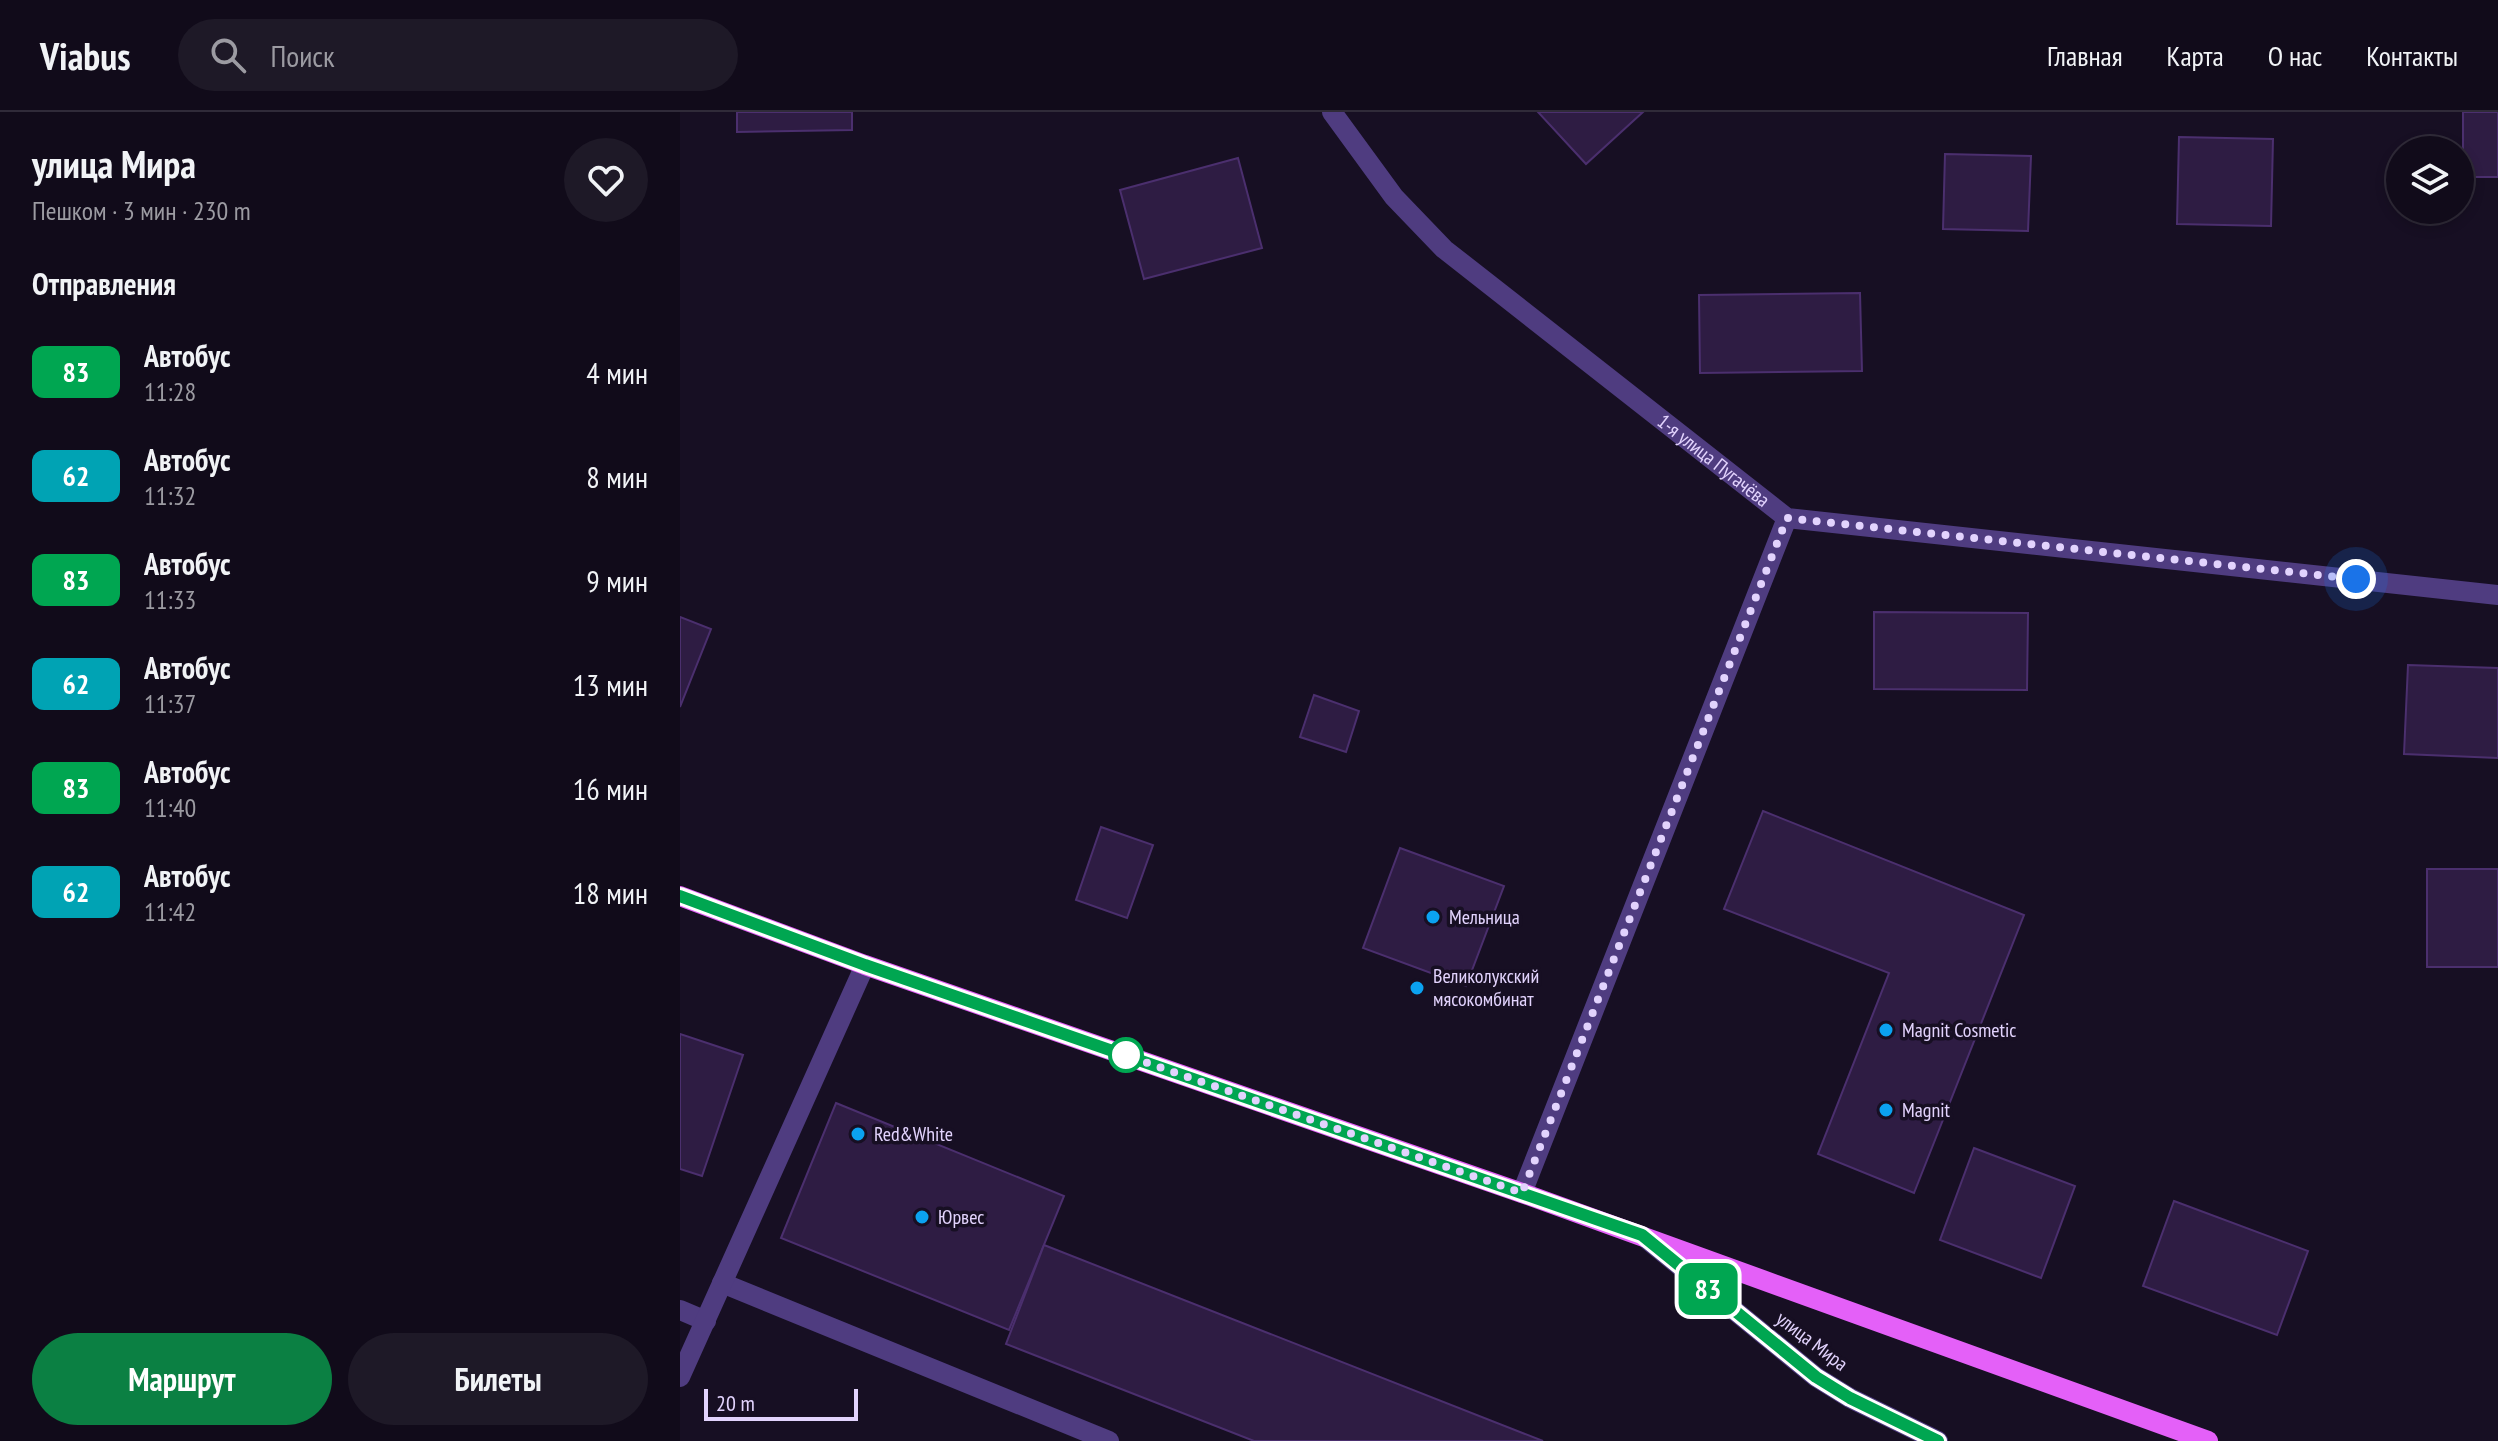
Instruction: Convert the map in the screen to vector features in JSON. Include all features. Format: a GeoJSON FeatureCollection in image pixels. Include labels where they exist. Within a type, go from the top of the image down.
{"type":"FeatureCollection","features":[{"type":"Feature","properties":{"kind":"main road","name":"улица Мира"},"geometry":{"type":"LineString","coordinates":[[680,896],[865,965],[1642,1235]]}},
{"type":"Feature","properties":{"kind":"main road"},"geometry":{"type":"LineString","coordinates":[[1642,1235],[2208,1441]]}},
{"type":"Feature","properties":{"kind":"street","name":"1-я улица Пугачёва"},"geometry":{"type":"LineString","coordinates":[[1332,112],[1375,173],[1444,249],[1787,518],[2498,595]]}},
{"type":"Feature","properties":{"kind":"street"},"geometry":{"type":"LineString","coordinates":[[1522,1193],[1787,518]]}},
{"type":"Feature","properties":{"kind":"street"},"geometry":{"type":"LineString","coordinates":[[680,1377],[865,965]]}},
{"type":"Feature","properties":{"kind":"street","name":"улица Мира"},"geometry":{"type":"LineString","coordinates":[[1642,1235],[1816,1377],[1850,1398],[1938,1441]]}},
{"type":"Feature","properties":{"kind":"street"},"geometry":{"type":"LineString","coordinates":[[722,1283],[1109,1441]]}},
{"type":"Feature","properties":{"kind":"street"},"geometry":{"type":"LineString","coordinates":[[680,1310],[706,1321]]}},
{"type":"Feature","properties":{"kind":"building"},"geometry":{"type":"Polygon","coordinates":[[[737,112],[852,112],[852,130],[737,132],[737,112]]]}},
{"type":"Feature","properties":{"kind":"building"},"geometry":{"type":"Polygon","coordinates":[[[1538,112],[1643,112],[1586,164],[1538,112]]]}},
{"type":"Feature","properties":{"kind":"building"},"geometry":{"type":"Polygon","coordinates":[[[2463,112],[2498,112],[2498,177],[2474,177],[2474,136],[2463,136],[2463,112]]]}},
{"type":"Feature","properties":{"kind":"building"},"geometry":{"type":"Polygon","coordinates":[[[2179,137],[2273,139],[2271,226],[2177,224],[2179,137]]]}},
{"type":"Feature","properties":{"kind":"building"},"geometry":{"type":"Polygon","coordinates":[[[1945,154],[2031,156],[2028,231],[1943,229],[1945,154]]]}},
{"type":"Feature","properties":{"kind":"building"},"geometry":{"type":"Polygon","coordinates":[[[1238,158],[1262,248],[1144,279],[1120,190],[1238,158]]]}},
{"type":"Feature","properties":{"kind":"building"},"geometry":{"type":"Polygon","coordinates":[[[1860,293],[1862,371],[1700,373],[1699,295],[1860,293]]]}},
{"type":"Feature","properties":{"kind":"building"},"geometry":{"type":"Polygon","coordinates":[[[1874,612],[2028,613],[2027,690],[1874,689],[1874,612]]]}},
{"type":"Feature","properties":{"kind":"building"},"geometry":{"type":"Polygon","coordinates":[[[680,617],[711,629],[680,707],[680,617]]]}},
{"type":"Feature","properties":{"kind":"building"},"geometry":{"type":"Polygon","coordinates":[[[2408,665],[2498,668],[2498,758],[2404,754],[2408,665]]]}},
{"type":"Feature","properties":{"kind":"building"},"geometry":{"type":"Polygon","coordinates":[[[1314,695],[1359,711],[1346,752],[1300,737],[1314,695]]]}},
{"type":"Feature","properties":{"kind":"building"},"geometry":{"type":"Polygon","coordinates":[[[1763,811],[2024,915],[1914,1193],[1818,1154],[1889,973],[1724,909],[1763,811]]]}},
{"type":"Feature","properties":{"kind":"building"},"geometry":{"type":"Polygon","coordinates":[[[1101,827],[1153,845],[1127,918],[1076,900],[1101,827]]]}},
{"type":"Feature","properties":{"kind":"building","name":"Мельница"},"geometry":{"type":"Polygon","coordinates":[[[1400,848],[1504,886],[1466,986],[1363,948],[1400,848]]]}},
{"type":"Feature","properties":{"kind":"building"},"geometry":{"type":"Polygon","coordinates":[[[2427,869],[2498,869],[2498,967],[2427,967],[2427,869]]]}},
{"type":"Feature","properties":{"kind":"building"},"geometry":{"type":"Polygon","coordinates":[[[680,1034],[743,1055],[702,1176],[680,1169],[680,1034]]]}},
{"type":"Feature","properties":{"kind":"building","name":"Юрвес"},"geometry":{"type":"Polygon","coordinates":[[[836,1103],[1064,1196],[1009,1330],[781,1238],[836,1103]]]}},
{"type":"Feature","properties":{"kind":"building"},"geometry":{"type":"Polygon","coordinates":[[[1974,1148],[2075,1186],[2041,1278],[1940,1240],[1974,1148]]]}},
{"type":"Feature","properties":{"kind":"building"},"geometry":{"type":"Polygon","coordinates":[[[2174,1201],[2308,1251],[2277,1335],[2143,1286],[2174,1201]]]}},
{"type":"Feature","properties":{"kind":"building"},"geometry":{"type":"Polygon","coordinates":[[[1044,1245],[1543,1441],[1254,1441],[1006,1344],[1044,1245]]]}},
{"type":"Feature","properties":{"kind":"bus line","name":"83"},"geometry":{"type":"LineString","coordinates":[[680,896],[865,965],[1642,1235],[1816,1377],[1850,1398],[1938,1441]]}},
{"type":"Feature","properties":{"kind":"place","name":"Мельница"},"geometry":{"type":"Point","coordinates":[1433,917]}},
{"type":"Feature","properties":{"kind":"place","name":"Великолукский мясокомбинат"},"geometry":{"type":"Point","coordinates":[1417,988]}},
{"type":"Feature","properties":{"kind":"place","name":"Magnit Cosmetic"},"geometry":{"type":"Point","coordinates":[1886,1030]}},
{"type":"Feature","properties":{"kind":"place","name":"Magnit"},"geometry":{"type":"Point","coordinates":[1886,1110]}},
{"type":"Feature","properties":{"kind":"place","name":"Red&White"},"geometry":{"type":"Point","coordinates":[858,1134]}},
{"type":"Feature","properties":{"kind":"place","name":"Юрвес"},"geometry":{"type":"Point","coordinates":[922,1217]}},
{"type":"Feature","properties":{"kind":"route"},"geometry":{"type":"LineString","coordinates":[[1126,1055],[1116,1052],[1522,1193],[1787,518],[2356,579]]}}]}
